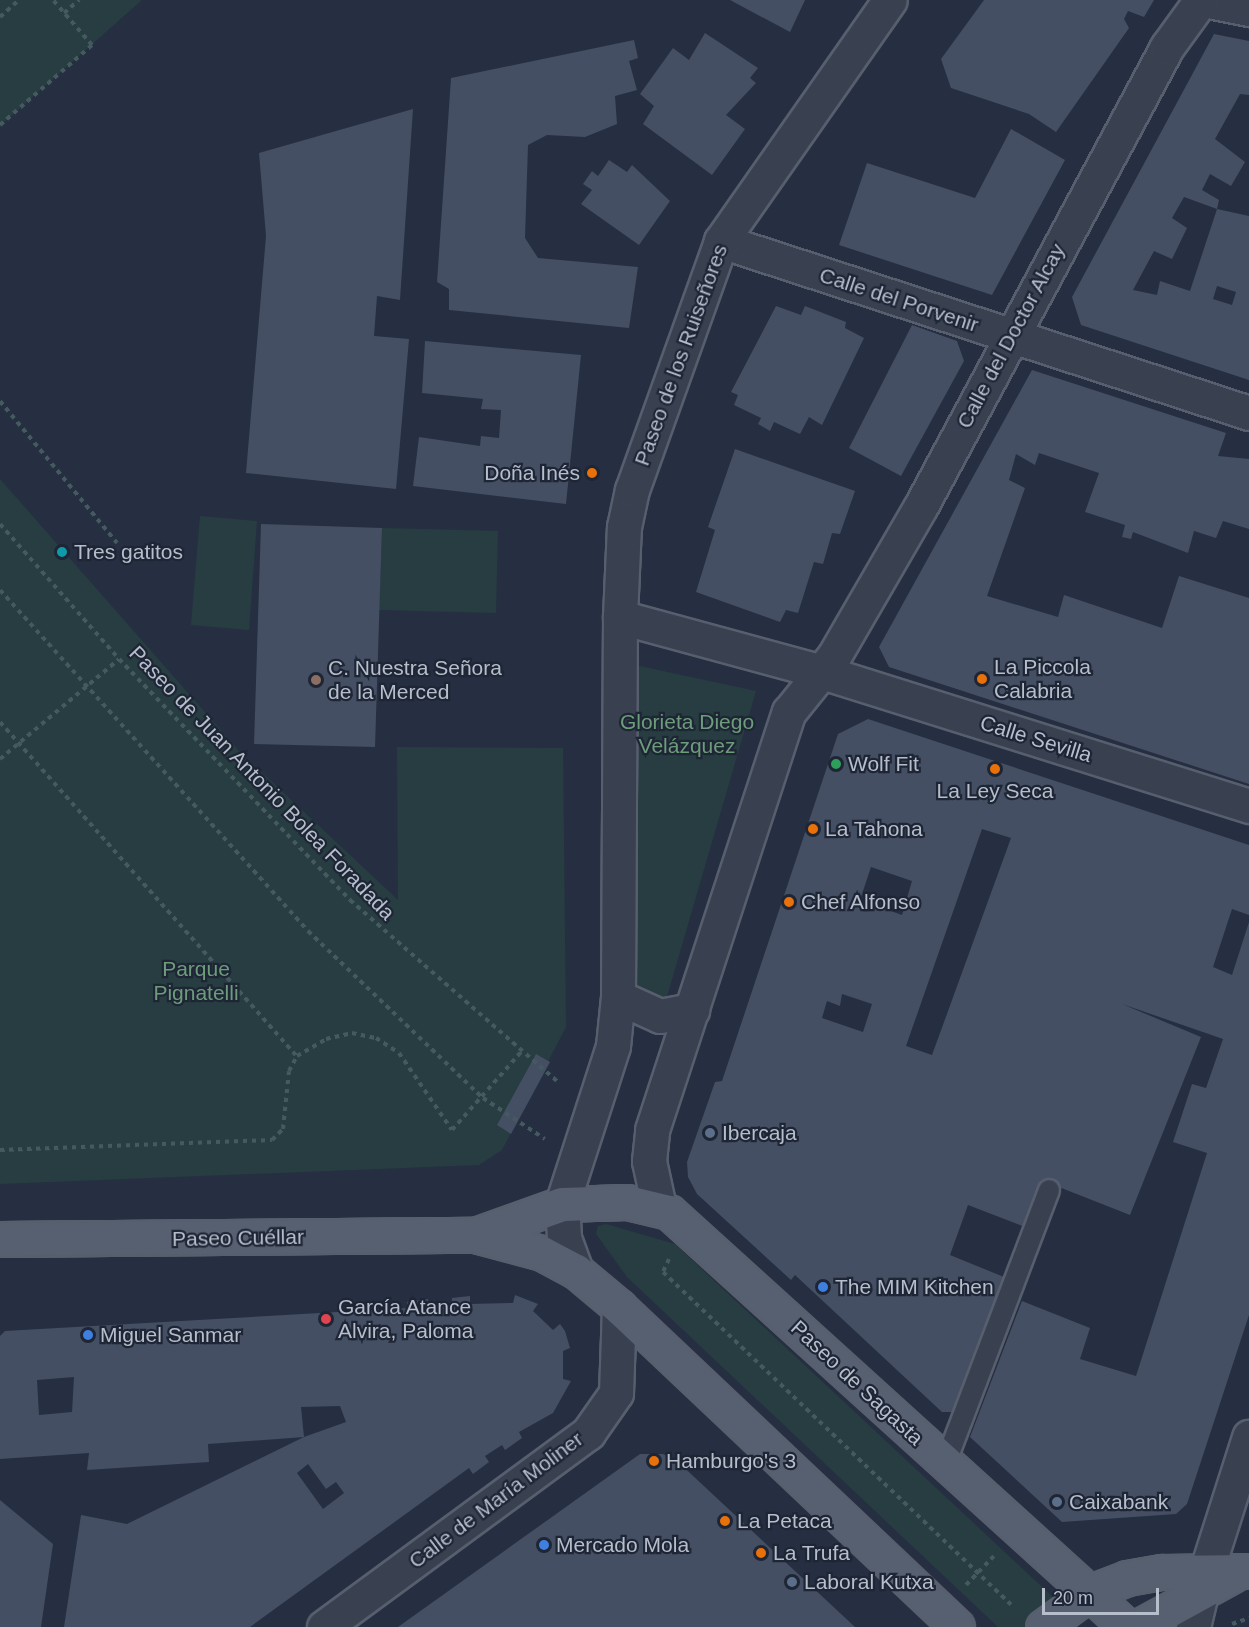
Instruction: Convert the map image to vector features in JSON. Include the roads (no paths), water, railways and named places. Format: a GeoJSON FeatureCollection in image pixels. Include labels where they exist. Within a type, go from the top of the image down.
{"type":"FeatureCollection","features":[{"type":"Feature","properties":{"kind":"main road"},"geometry":{"type":"LineString","coordinates":[[561,1204],[659,1207]]}},
{"type":"Feature","properties":{"kind":"main road","name":"Paseo Cuéllar"},"geometry":{"type":"LineString","coordinates":[[475,1235],[561,1204]]}},
{"type":"Feature","properties":{"kind":"main road","name":"Paseo de Sagasta"},"geometry":{"type":"LineString","coordinates":[[659,1207],[1091,1592],[1127,1627]]}},
{"type":"Feature","properties":{"kind":"main road","name":"Paseo Cuéllar"},"geometry":{"type":"LineString","coordinates":[[0,1239],[475,1235],[524,1246],[576,1271]]}},
{"type":"Feature","properties":{"kind":"main road"},"geometry":{"type":"LineString","coordinates":[[576,1271],[619,1306],[957,1627]]}},
{"type":"Feature","properties":{"kind":"main road"},"geometry":{"type":"LineString","coordinates":[[1043,1627],[1091,1592],[1143,1574],[1228,1578]]}},
{"type":"Feature","properties":{"kind":"main road"},"geometry":{"type":"LineString","coordinates":[[1138,1627],[1228,1578]]}},
{"type":"Feature","properties":{"kind":"street","name":"Paseo de los Ruiseñores"},"geometry":{"type":"LineString","coordinates":[[620,616],[624,527],[632,490],[721,241],[890,0]]}},
{"type":"Feature","properties":{"kind":"street"},"geometry":{"type":"LineString","coordinates":[[1202,0],[1249,9]]}},
{"type":"Feature","properties":{"kind":"street","name":"Calle del Doctor Alcay"},"geometry":{"type":"LineString","coordinates":[[822,672],[921,506],[1010,336],[1167,47],[1202,0]]}},
{"type":"Feature","properties":{"kind":"street","name":"Calle del Porvenir"},"geometry":{"type":"LineString","coordinates":[[721,241],[1249,413]]}},
{"type":"Feature","properties":{"kind":"street"},"geometry":{"type":"LineString","coordinates":[[576,1271],[564,1238],[561,1204],[613,1046],[618,996],[620,616],[822,672],[789,712],[649,1146],[659,1207]]}},
{"type":"Feature","properties":{"kind":"street","name":"Calle Sevilla"},"geometry":{"type":"LineString","coordinates":[[822,672],[1249,806]]}},
{"type":"Feature","properties":{"kind":"street"},"geometry":{"type":"LineString","coordinates":[[618,996],[660,1016],[692,1010]]}},
{"type":"Feature","properties":{"kind":"street","name":"Calle de María Moliner"},"geometry":{"type":"LineString","coordinates":[[324,1627],[588,1433],[616,1393],[619,1306]]}},
{"type":"Feature","properties":{"kind":"street"},"geometry":{"type":"LineString","coordinates":[[1193,1627],[1228,1578],[1249,1437]]}},
{"type":"Feature","properties":{"kind":"lane"},"geometry":{"type":"LineString","coordinates":[[945,1464],[1049,1190]]}},
{"type":"Feature","properties":{"kind":"place","name":"Doña Inés"},"geometry":{"type":"Point","coordinates":[592,473]}},
{"type":"Feature","properties":{"kind":"place","name":"Tres gatitos"},"geometry":{"type":"Point","coordinates":[62,552]}},
{"type":"Feature","properties":{"kind":"place","name":"La Piccola Calabria"},"geometry":{"type":"Point","coordinates":[982,679]}},
{"type":"Feature","properties":{"kind":"place","name":"C. Nuestra Señora de la Merced"},"geometry":{"type":"Point","coordinates":[316,680]}},
{"type":"Feature","properties":{"kind":"place","name":"Wolf Fit"},"geometry":{"type":"Point","coordinates":[836,764]}},
{"type":"Feature","properties":{"kind":"place","name":"La Ley Seca"},"geometry":{"type":"Point","coordinates":[995,769]}},
{"type":"Feature","properties":{"kind":"place","name":"La Tahona"},"geometry":{"type":"Point","coordinates":[813,829]}},
{"type":"Feature","properties":{"kind":"place","name":"Chef Alfonso"},"geometry":{"type":"Point","coordinates":[789,902]}},
{"type":"Feature","properties":{"kind":"place","name":"Ibercaja"},"geometry":{"type":"Point","coordinates":[710,1133]}},
{"type":"Feature","properties":{"kind":"place","name":"The MIM Kitchen"},"geometry":{"type":"Point","coordinates":[823,1287]}},
{"type":"Feature","properties":{"kind":"place","name":"García Atance Alvira, Paloma"},"geometry":{"type":"Point","coordinates":[326,1319]}},
{"type":"Feature","properties":{"kind":"place","name":"Miguel Sanmar"},"geometry":{"type":"Point","coordinates":[88,1335]}},
{"type":"Feature","properties":{"kind":"place","name":"Hamburgo's 3"},"geometry":{"type":"Point","coordinates":[654,1461]}},
{"type":"Feature","properties":{"kind":"place","name":"Caixabank"},"geometry":{"type":"Point","coordinates":[1057,1502]}},
{"type":"Feature","properties":{"kind":"place","name":"La Petaca"},"geometry":{"type":"Point","coordinates":[725,1521]}},
{"type":"Feature","properties":{"kind":"place","name":"Mercado Mola"},"geometry":{"type":"Point","coordinates":[544,1545]}},
{"type":"Feature","properties":{"kind":"place","name":"La Trufa"},"geometry":{"type":"Point","coordinates":[761,1553]}},
{"type":"Feature","properties":{"kind":"place","name":"Laboral Kutxa"},"geometry":{"type":"Point","coordinates":[792,1582]}},
{"type":"Feature","properties":{"kind":"park label","name":"Glorieta Diego Velázquez"},"geometry":{"type":"Point","coordinates":[687,734]}},
{"type":"Feature","properties":{"kind":"park label","name":"Parque Pignatelli"},"geometry":{"type":"Point","coordinates":[196,981]}}]}
